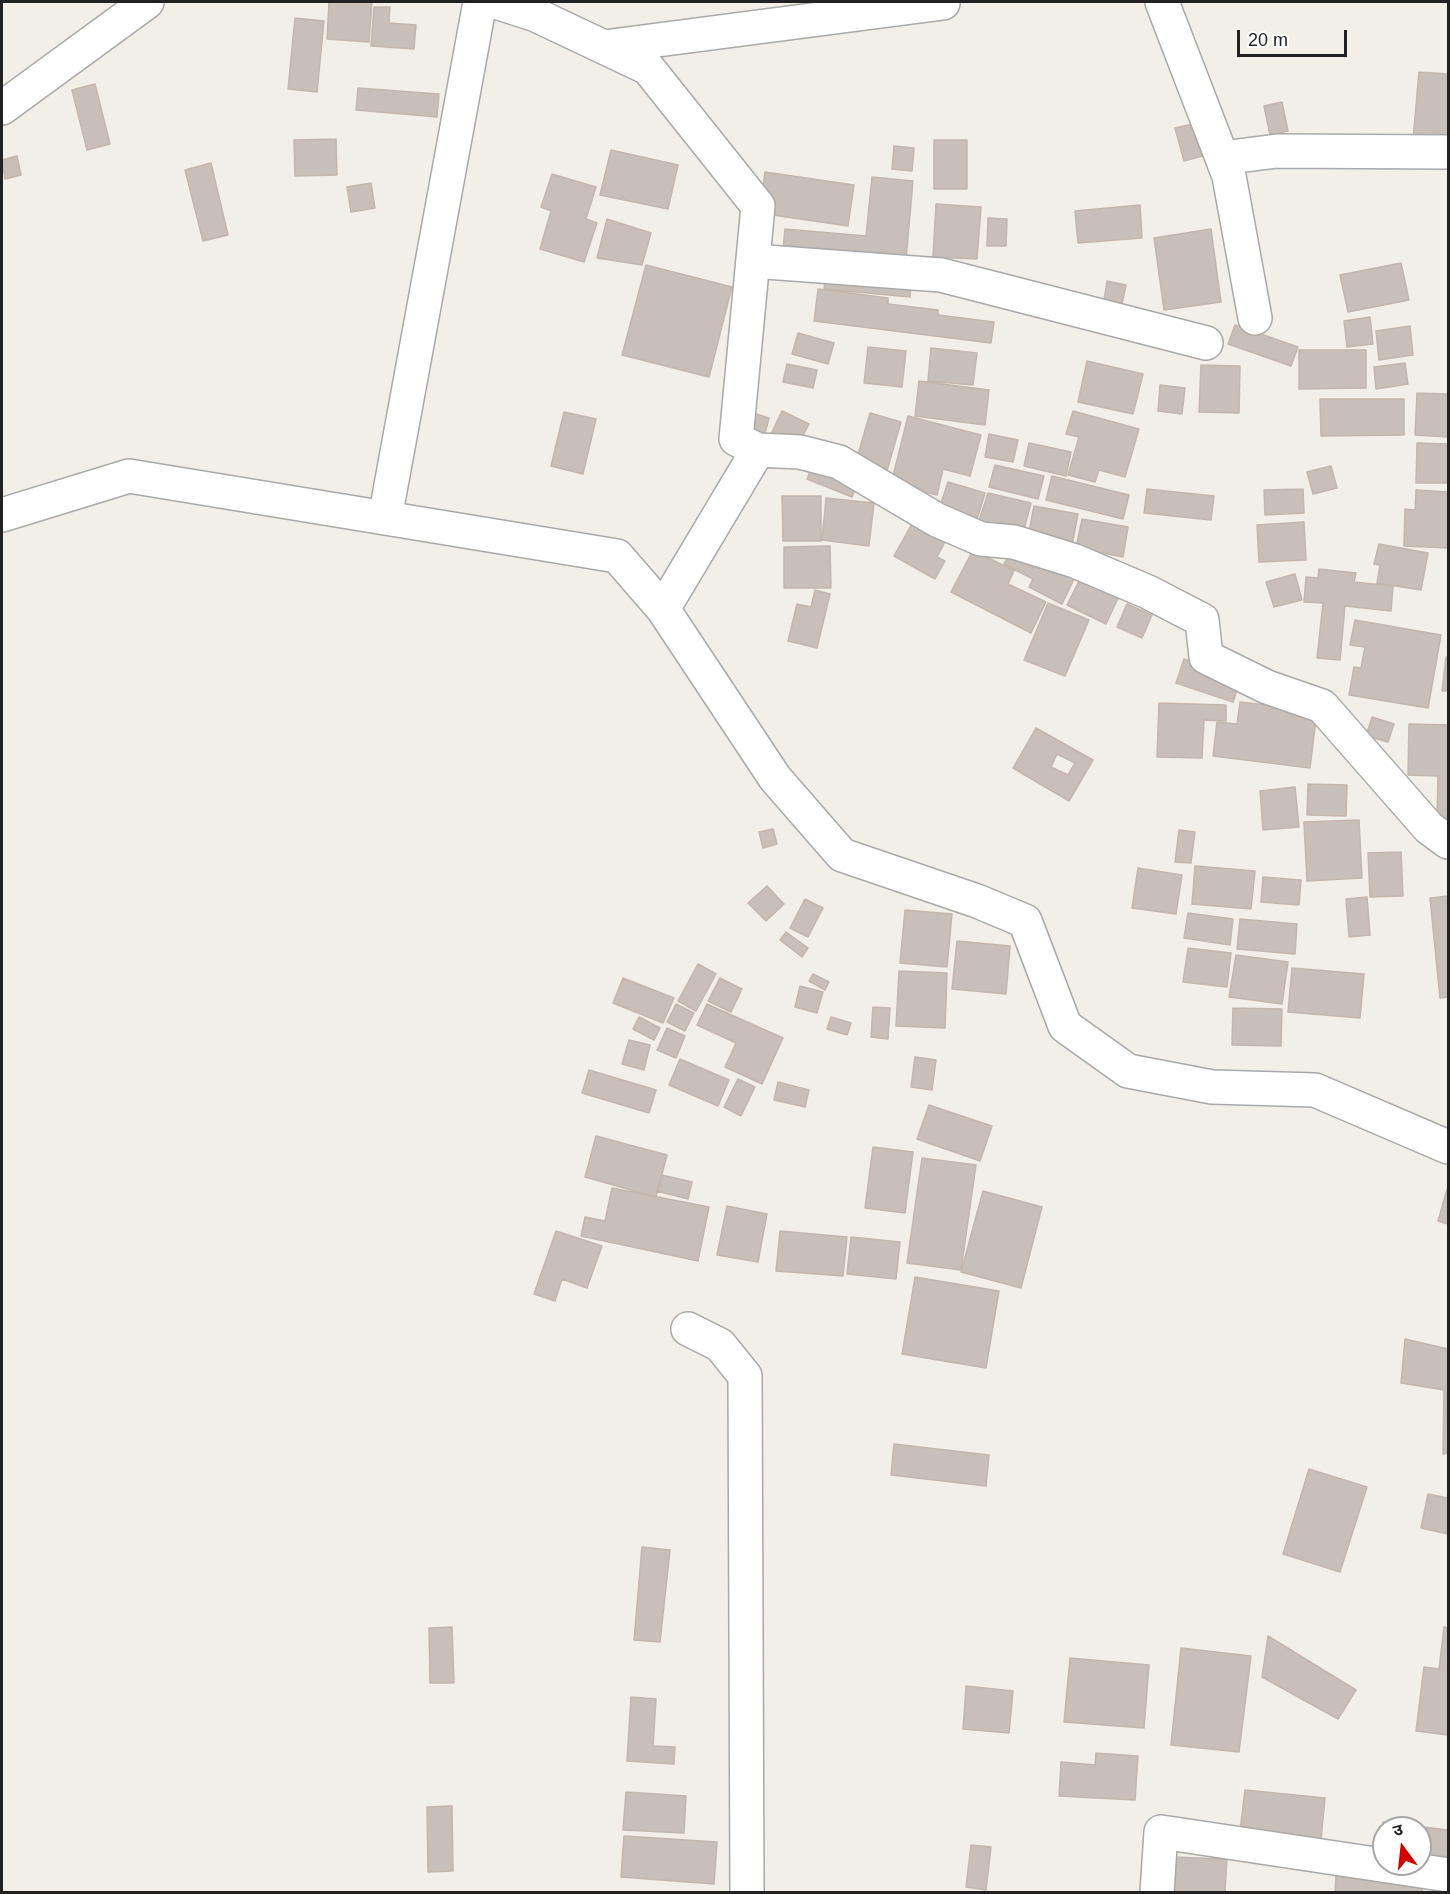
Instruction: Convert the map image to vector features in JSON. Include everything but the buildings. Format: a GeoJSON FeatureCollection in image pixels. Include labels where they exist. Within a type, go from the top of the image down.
{"type":"FeatureCollection","features":[{"type":"Feature","properties":{"kind":"street"},"geometry":{"type":"LineString","coordinates":[[2,108],[147,2]]}},
{"type":"Feature","properties":{"kind":"street"},"geometry":{"type":"LineString","coordinates":[[385,518],[480,2]]}},
{"type":"Feature","properties":{"kind":"street"},"geometry":{"type":"LineString","coordinates":[[496,2],[536,15],[648,68],[758,206],[736,439],[758,450],[800,452],[839,462],[948,524],[981,539],[1014,542],[1075,561],[1148,592],[1202,620],[1206,657],[1267,687],[1322,706],[1429,828],[1449,842]]}},
{"type":"Feature","properties":{"kind":"street"},"geometry":{"type":"LineString","coordinates":[[1162,2],[1229,176],[1255,318]]}},
{"type":"Feature","properties":{"kind":"street"},"geometry":{"type":"LineString","coordinates":[[604,47],[944,3]]}},
{"type":"Feature","properties":{"kind":"street"},"geometry":{"type":"LineString","coordinates":[[1222,158],[1277,151],[1449,152]]}},
{"type":"Feature","properties":{"kind":"street"},"geometry":{"type":"LineString","coordinates":[[753,261],[940,275],[1206,343]]}},
{"type":"Feature","properties":{"kind":"street"},"geometry":{"type":"LineString","coordinates":[[663,609],[758,450]]}},
{"type":"Feature","properties":{"kind":"street"},"geometry":{"type":"LineString","coordinates":[[2,514],[129,476],[617,556],[663,609],[776,778],[842,855],[976,901],[1025,921],[1065,1026],[1128,1071],[1212,1087],[1315,1090],[1449,1147]]}},
{"type":"Feature","properties":{"kind":"street"},"geometry":{"type":"LineString","coordinates":[[688,1329],[720,1345],[745,1376],[747,1893]]}},
{"type":"Feature","properties":{"kind":"street"},"geometry":{"type":"LineString","coordinates":[[1157,1893],[1161,1832],[1449,1875]]}}]}
